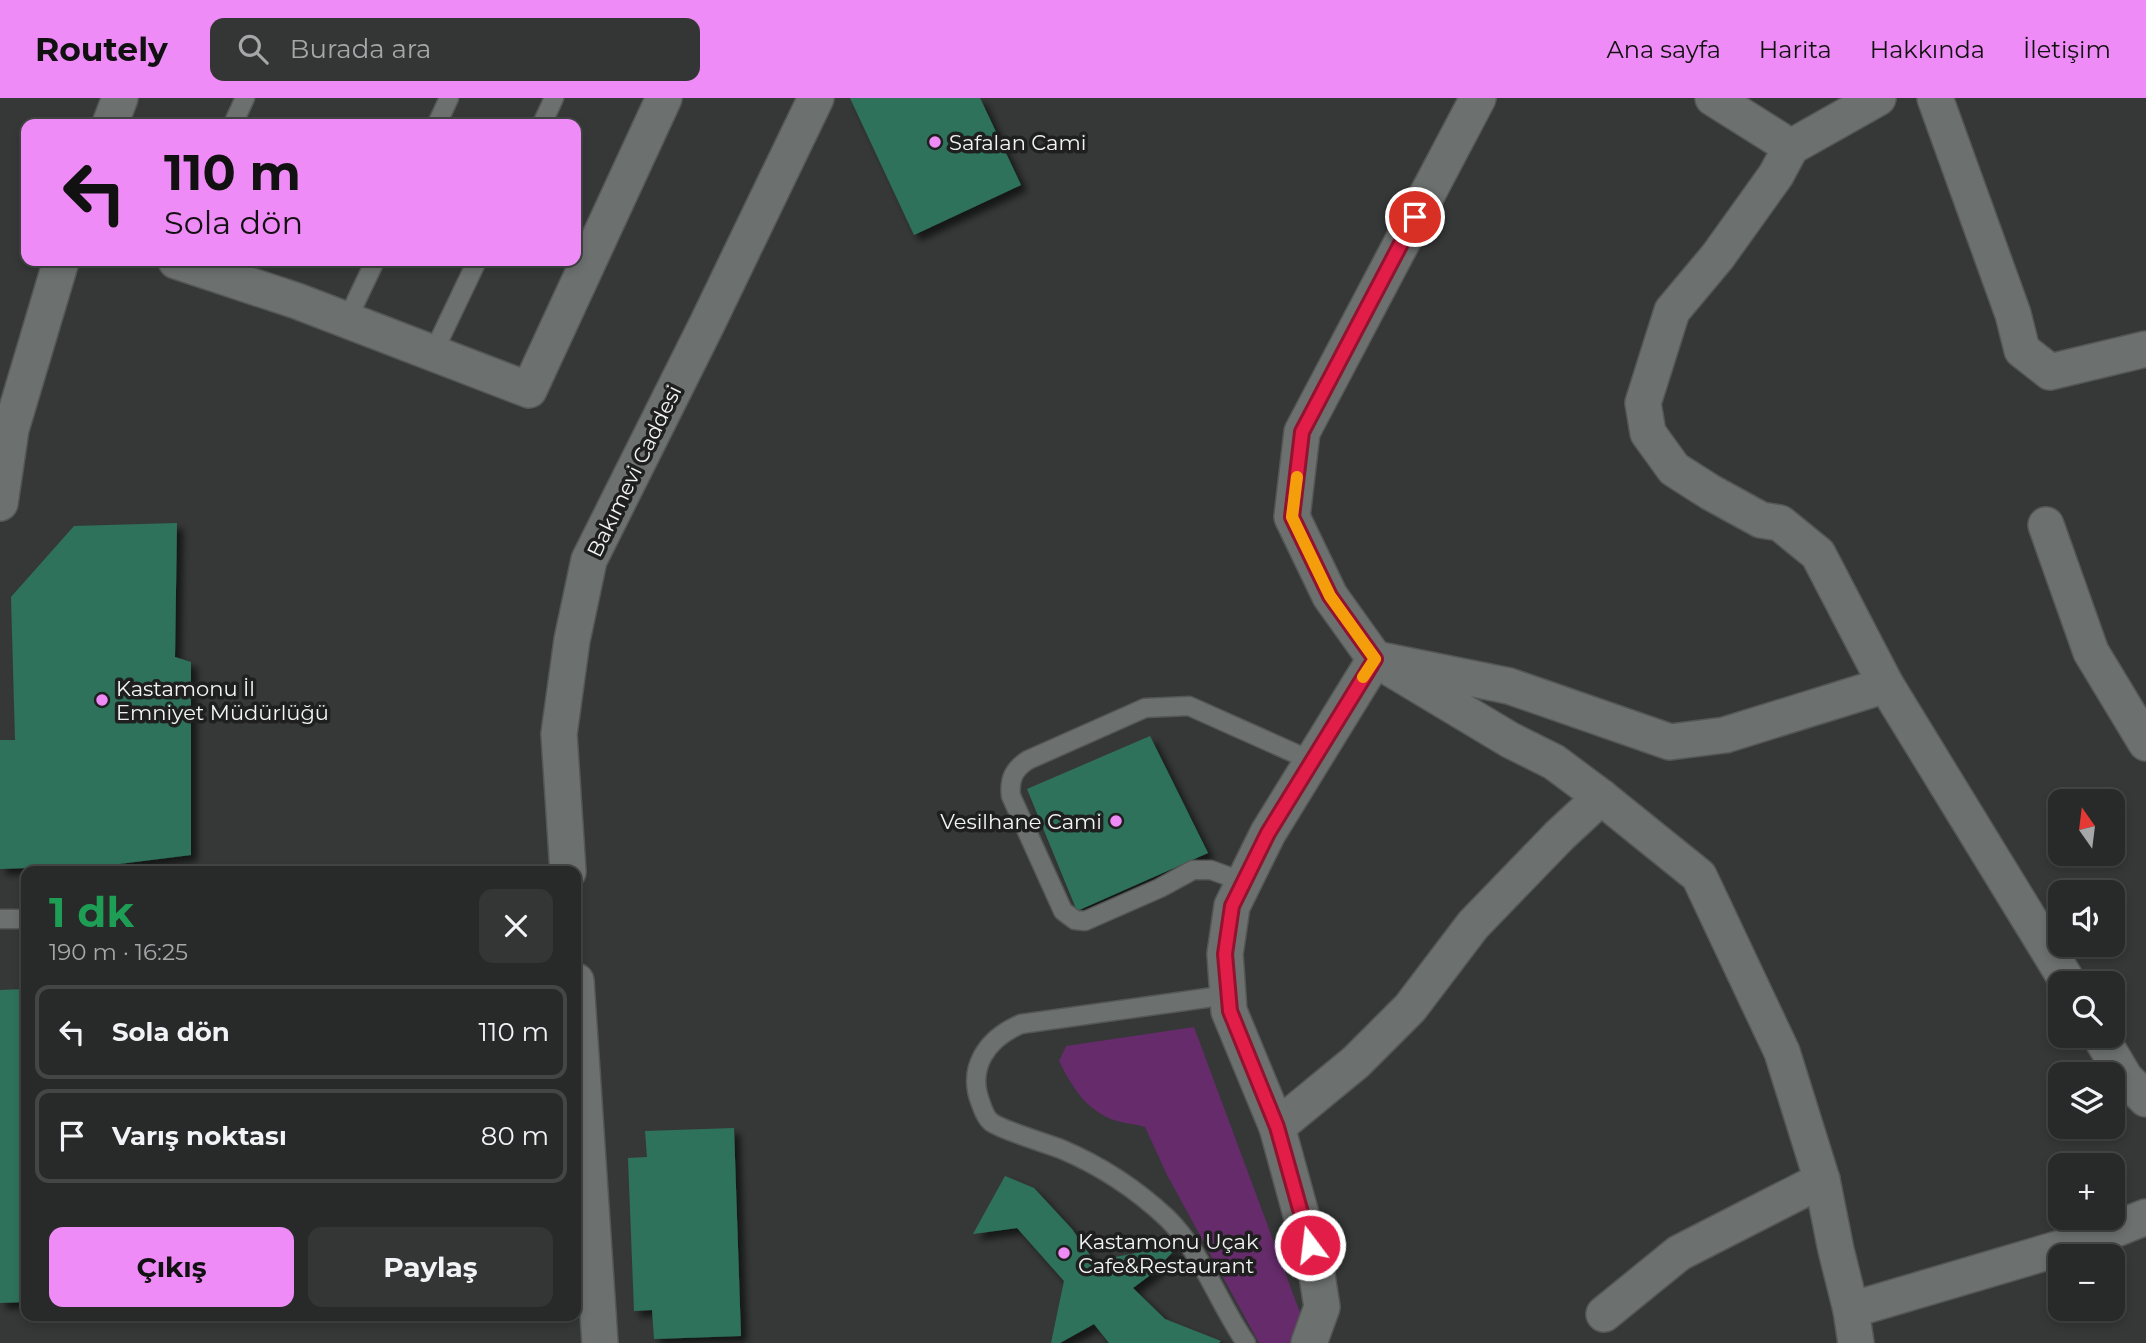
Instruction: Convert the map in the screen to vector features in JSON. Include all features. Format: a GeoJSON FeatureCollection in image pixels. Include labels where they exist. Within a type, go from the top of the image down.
{"type":"FeatureCollection","features":[{"type":"Feature","properties":{"kind":"street"},"geometry":{"type":"LineString","coordinates":[[112,119],[120,98]]}},
{"type":"Feature","properties":{"kind":"street"},"geometry":{"type":"LineString","coordinates":[[191,266],[297,301],[529,390],[664,98]]}},
{"type":"Feature","properties":{"kind":"street","name":"Bakımevi Caddesi"},"geometry":{"type":"LineString","coordinates":[[568,866],[559,734],[572,640],[589,560],[816,98]]}},
{"type":"Feature","properties":{"kind":"street"},"geometry":{"type":"LineString","coordinates":[[1478,98],[1302,432],[1292,517],[1330,596],[1375,659],[1510,740],[1553,762],[1699,876],[1782,1052],[1822,1180],[1854,1326],[2146,1217]]}},
{"type":"Feature","properties":{"kind":"street"},"geometry":{"type":"LineString","coordinates":[[1713,98],[1791,147]]}},
{"type":"Feature","properties":{"kind":"street"},"geometry":{"type":"LineString","coordinates":[[1878,98],[1791,147],[1776,175],[1718,256],[1672,311],[1643,403],[1648,433],[1674,468],[1710,492],[1761,520],[1780,523],[1818,554],[1886,685],[2061,971]]}},
{"type":"Feature","properties":{"kind":"street"},"geometry":{"type":"LineString","coordinates":[[1935,98],[2012,314],[2022,351],[2050,372],[2146,349]]}},
{"type":"Feature","properties":{"kind":"street"},"geometry":{"type":"LineString","coordinates":[[0,503],[11,429],[60,266]]}},
{"type":"Feature","properties":{"kind":"street"},"geometry":{"type":"LineString","coordinates":[[2046,525],[2091,652],[2146,743]]}},
{"type":"Feature","properties":{"kind":"street"},"geometry":{"type":"LineString","coordinates":[[1375,659],[1509,686],[1670,742],[1725,735],[1886,685]]}},
{"type":"Feature","properties":{"kind":"street"},"geometry":{"type":"LineString","coordinates":[[1309,1343],[1322,1307],[1316,1269],[1277,1127],[1230,1011],[1225,954],[1232,906],[1268,833],[1375,659]]}},
{"type":"Feature","properties":{"kind":"street"},"geometry":{"type":"LineString","coordinates":[[1277,1127],[1366,1053],[1410,1007],[1473,925],[1559,836],[1601,797]]}},
{"type":"Feature","properties":{"kind":"street"},"geometry":{"type":"LineString","coordinates":[[2107,1048],[2125,1078],[2146,1099]]}},
{"type":"Feature","properties":{"kind":"street"},"geometry":{"type":"LineString","coordinates":[[581,1056],[600,1343]]}},
{"type":"Feature","properties":{"kind":"street"},"geometry":{"type":"LineString","coordinates":[[1604,1314],[1679,1254],[1822,1180]]}},
{"type":"Feature","properties":{"kind":"lane"},"geometry":{"type":"LineString","coordinates":[[235,119],[245,98]]}},
{"type":"Feature","properties":{"kind":"lane"},"geometry":{"type":"LineString","coordinates":[[439,119],[449,98]]}},
{"type":"Feature","properties":{"kind":"lane"},"geometry":{"type":"LineString","coordinates":[[544,119],[554,98]]}},
{"type":"Feature","properties":{"kind":"lane"},"geometry":{"type":"LineString","coordinates":[[347,320],[373,266]]}},
{"type":"Feature","properties":{"kind":"lane"},"geometry":{"type":"LineString","coordinates":[[433,353],[475,266]]}},
{"type":"Feature","properties":{"kind":"lane"},"geometry":{"type":"LineString","coordinates":[[1244,883],[1211,870],[1193,870],[1160,888],[1086,920],[1075,920],[1063,911],[1011,796],[1014,771],[1028,760],[1145,708],[1189,706],[1312,761]]}},
{"type":"Feature","properties":{"kind":"lane"},"geometry":{"type":"LineString","coordinates":[[0,919],[21,919]]}},
{"type":"Feature","properties":{"kind":"lane"},"geometry":{"type":"LineString","coordinates":[[1228,995],[1021,1024],[1005,1031],[983,1054],[976,1084],[981,1104],[992,1123],[1092,1163],[1167,1218],[1184,1236],[1230,1320],[1246,1343]]}},
{"type":"Feature","properties":{"kind":"shaded area"},"geometry":{"type":"Polygon","coordinates":[[[1194,1027],[1305,1326],[1297,1343],[1259,1343],[1167,1175],[1145,1127],[1106,1117],[1089,1105],[1075,1089],[1059,1061],[1066,1046],[1194,1027]]]}},
{"type":"Feature","properties":{"kind":"building","name":"Safalan Cami"},"geometry":{"type":"Polygon","coordinates":[[[850,98],[980,98],[1021,185],[914,235],[850,98]]]}},
{"type":"Feature","properties":{"kind":"building","name":"Kastamonu İl Emniyet Müdürlüğü"},"geometry":{"type":"Polygon","coordinates":[[[177,523],[175,657],[191,662],[191,855],[103,866],[21,866],[21,868],[0,869],[0,740],[15,740],[11,597],[74,526],[177,523]]]}},
{"type":"Feature","properties":{"kind":"building","name":"Vesilhane Cami"},"geometry":{"type":"Polygon","coordinates":[[[1150,736],[1208,853],[1077,911],[1027,789],[1150,736]]]}},
{"type":"Feature","properties":{"kind":"building"},"geometry":{"type":"Polygon","coordinates":[[[21,989],[21,1302],[0,1303],[0,990],[21,989]]]}},
{"type":"Feature","properties":{"kind":"building"},"geometry":{"type":"Polygon","coordinates":[[[734,1128],[741,1336],[654,1339],[652,1310],[634,1311],[628,1158],[647,1157],[645,1131],[734,1128]]]}},
{"type":"Feature","properties":{"kind":"building","name":"Kastamonu Uçak Cafe&Restaurant"},"geometry":{"type":"Polygon","coordinates":[[[1005,1176],[1034,1188],[1072,1229],[1094,1261],[1179,1245],[1153,1273],[1133,1288],[1165,1319],[1221,1341],[1109,1343],[1094,1324],[1060,1343],[1051,1343],[1064,1281],[1017,1228],[973,1234],[1005,1176]]]}},
{"type":"Feature","properties":{"kind":"slow traffic"},"geometry":{"type":"LineString","coordinates":[[1297,477],[1292,517],[1330,596],[1375,659],[1363,677]]}},
{"type":"Feature","properties":{"kind":"place","name":"Safalan Cami"},"geometry":{"type":"Point","coordinates":[935,142]}},
{"type":"Feature","properties":{"kind":"place","name":"Kastamonu İl Emniyet Müdürlüğü"},"geometry":{"type":"Point","coordinates":[102,700]}},
{"type":"Feature","properties":{"kind":"place","name":"Vesilhane Cami"},"geometry":{"type":"Point","coordinates":[1116,821]}},
{"type":"Feature","properties":{"kind":"place","name":"Kastamonu Uçak Cafe&Restaurant"},"geometry":{"type":"Point","coordinates":[1064,1253]}},
{"type":"Feature","properties":{"kind":"route"},"geometry":{"type":"LineString","coordinates":[[1310,1245],[1277,1127],[1230,1011],[1225,954],[1232,906],[1268,833],[1375,659],[1330,596],[1292,517],[1302,432],[1415,217]]}}]}
